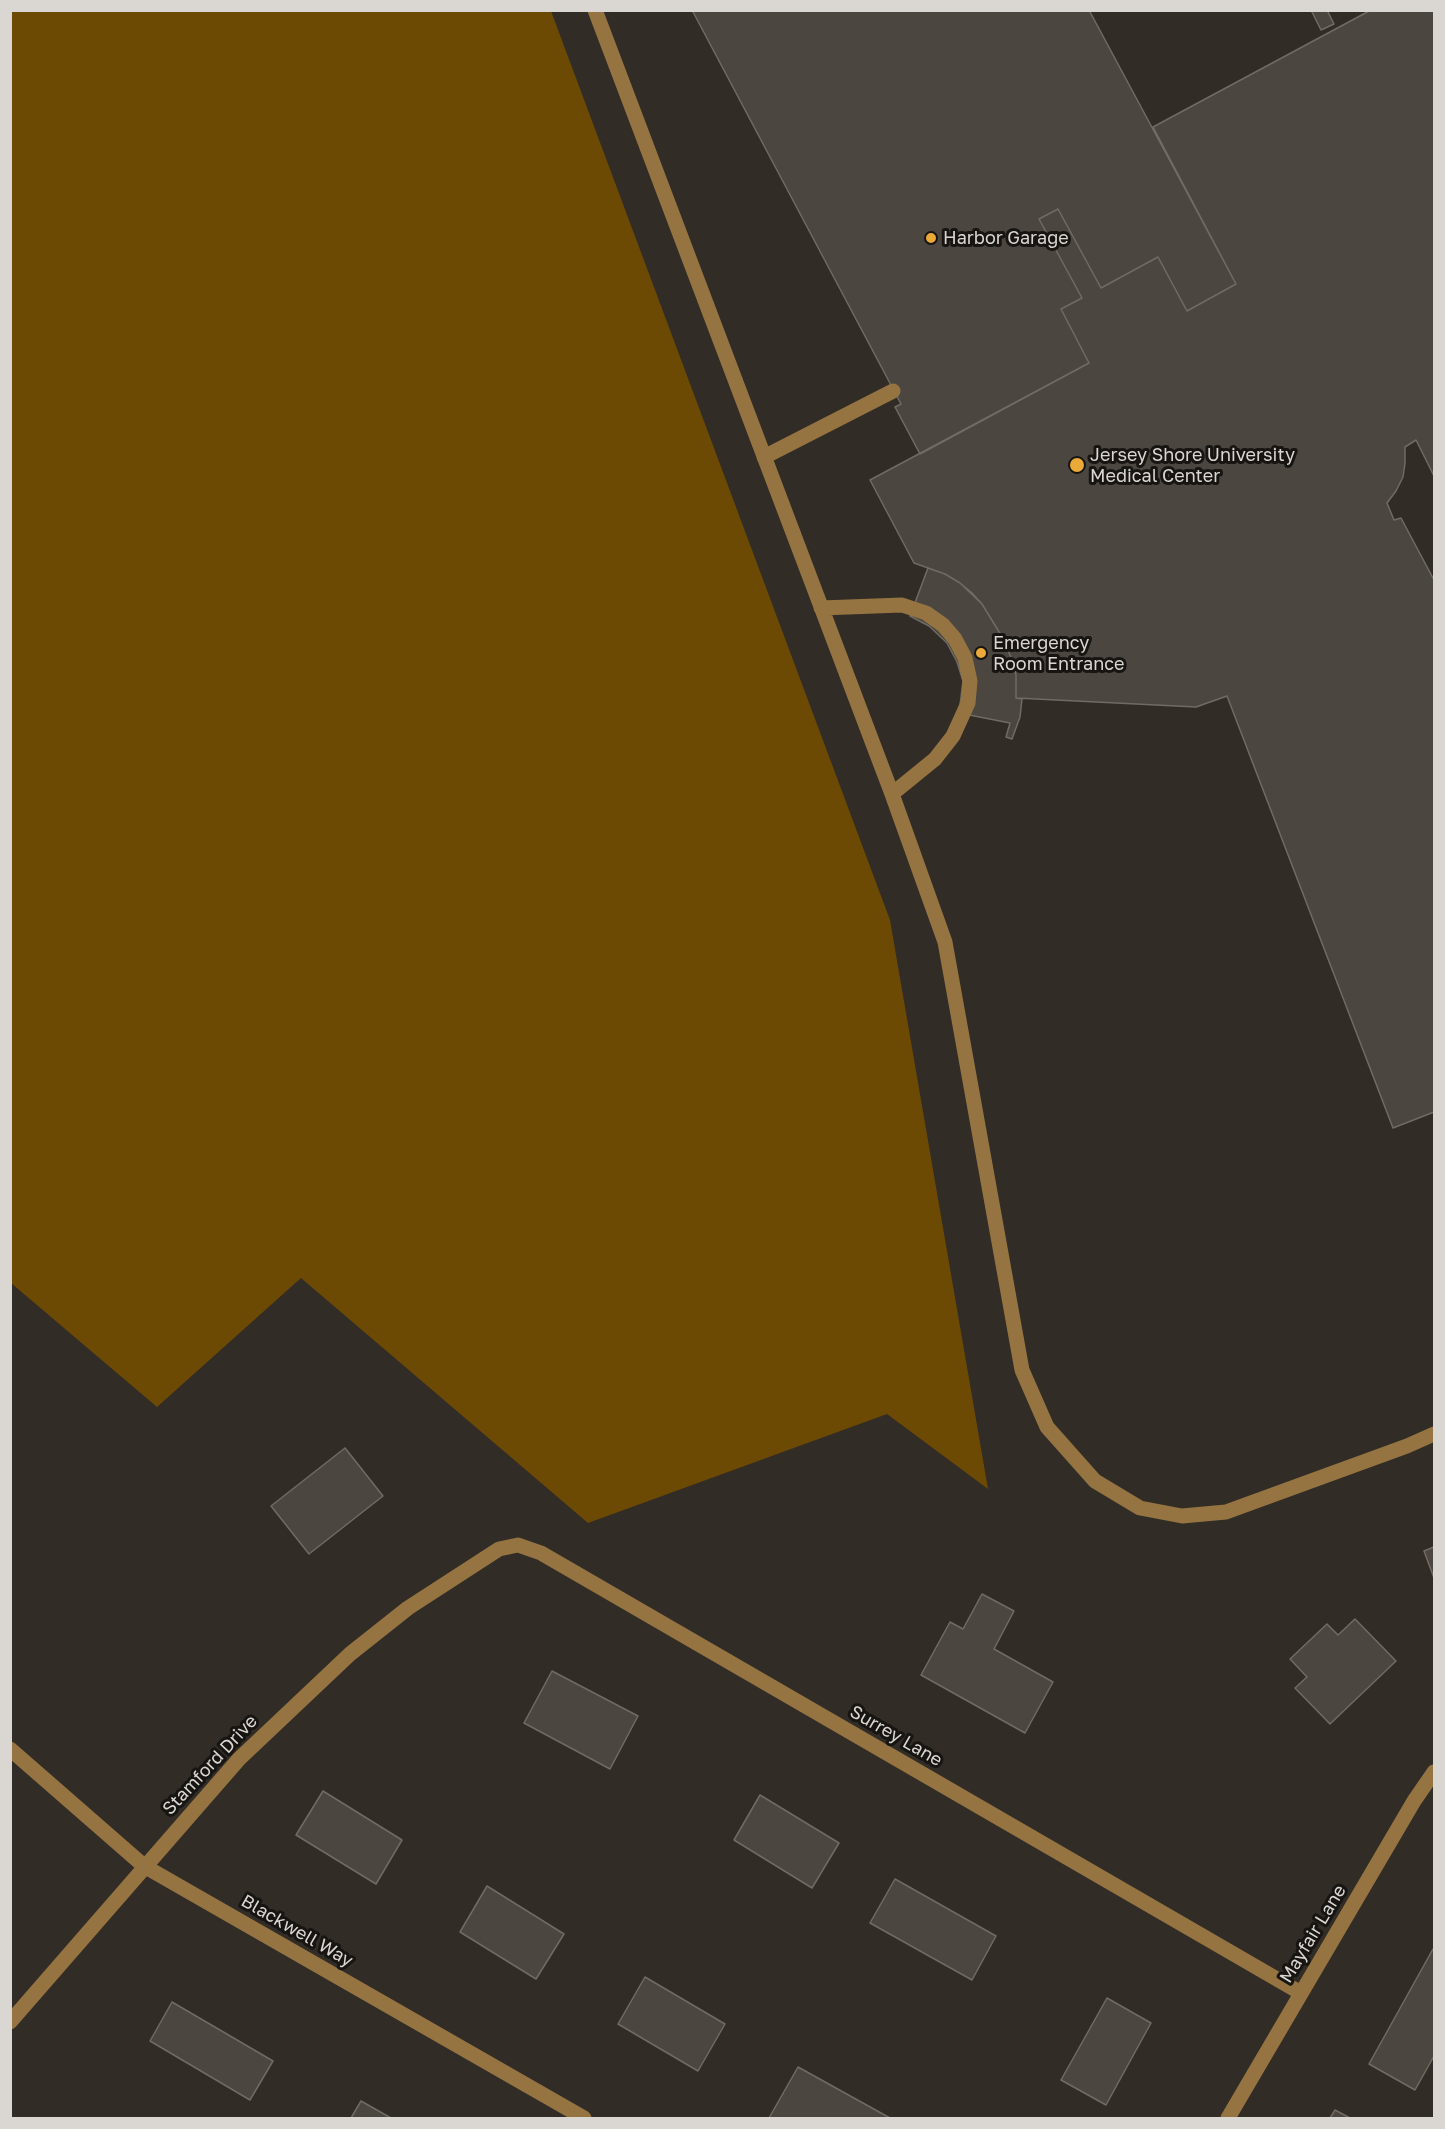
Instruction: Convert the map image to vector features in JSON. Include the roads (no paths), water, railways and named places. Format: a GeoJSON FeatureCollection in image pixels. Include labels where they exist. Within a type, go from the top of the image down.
{"type":"FeatureCollection","features":[{"type":"Feature","properties":{"kind":"street"},"geometry":{"type":"LineString","coordinates":[[595,10],[892,794],[945,942],[1022,1370],[1047,1427],[1095,1481],[1140,1508],[1182,1516],[1226,1512],[1434,1434]]}},
{"type":"Feature","properties":{"kind":"street"},"geometry":{"type":"LineString","coordinates":[[764,457],[893,391]]}},
{"type":"Feature","properties":{"kind":"street"},"geometry":{"type":"LineString","coordinates":[[821,608],[902,605],[926,613],[943,625],[956,639],[965,658],[970,681],[969,703],[953,736],[935,759],[892,794]]}},
{"type":"Feature","properties":{"kind":"street","name":"Surrey Lane"},"geometry":{"type":"LineString","coordinates":[[469,1568],[500,1549],[518,1545],[541,1553],[1301,1993]]}},
{"type":"Feature","properties":{"kind":"street","name":"Stamford Drive"},"geometry":{"type":"LineString","coordinates":[[10,2022],[238,1759],[350,1654],[408,1608],[469,1568]]}},
{"type":"Feature","properties":{"kind":"street","name":"Blackwell Way"},"geometry":{"type":"LineString","coordinates":[[10,1749],[144,1866],[584,2118]]}},
{"type":"Feature","properties":{"kind":"street","name":"Mayfair Lane"},"geometry":{"type":"LineString","coordinates":[[1228,2118],[1414,1801],[1434,1772]]}},
{"type":"Feature","properties":{"kind":"place","name":"Harbor Garage"},"geometry":{"type":"Point","coordinates":[931,238]}},
{"type":"Feature","properties":{"kind":"place","name":"Jersey Shore University Medical Center"},"geometry":{"type":"Point","coordinates":[1077,465]}},
{"type":"Feature","properties":{"kind":"place","name":"Emergency Room Entrance"},"geometry":{"type":"Point","coordinates":[981,653]}}]}
